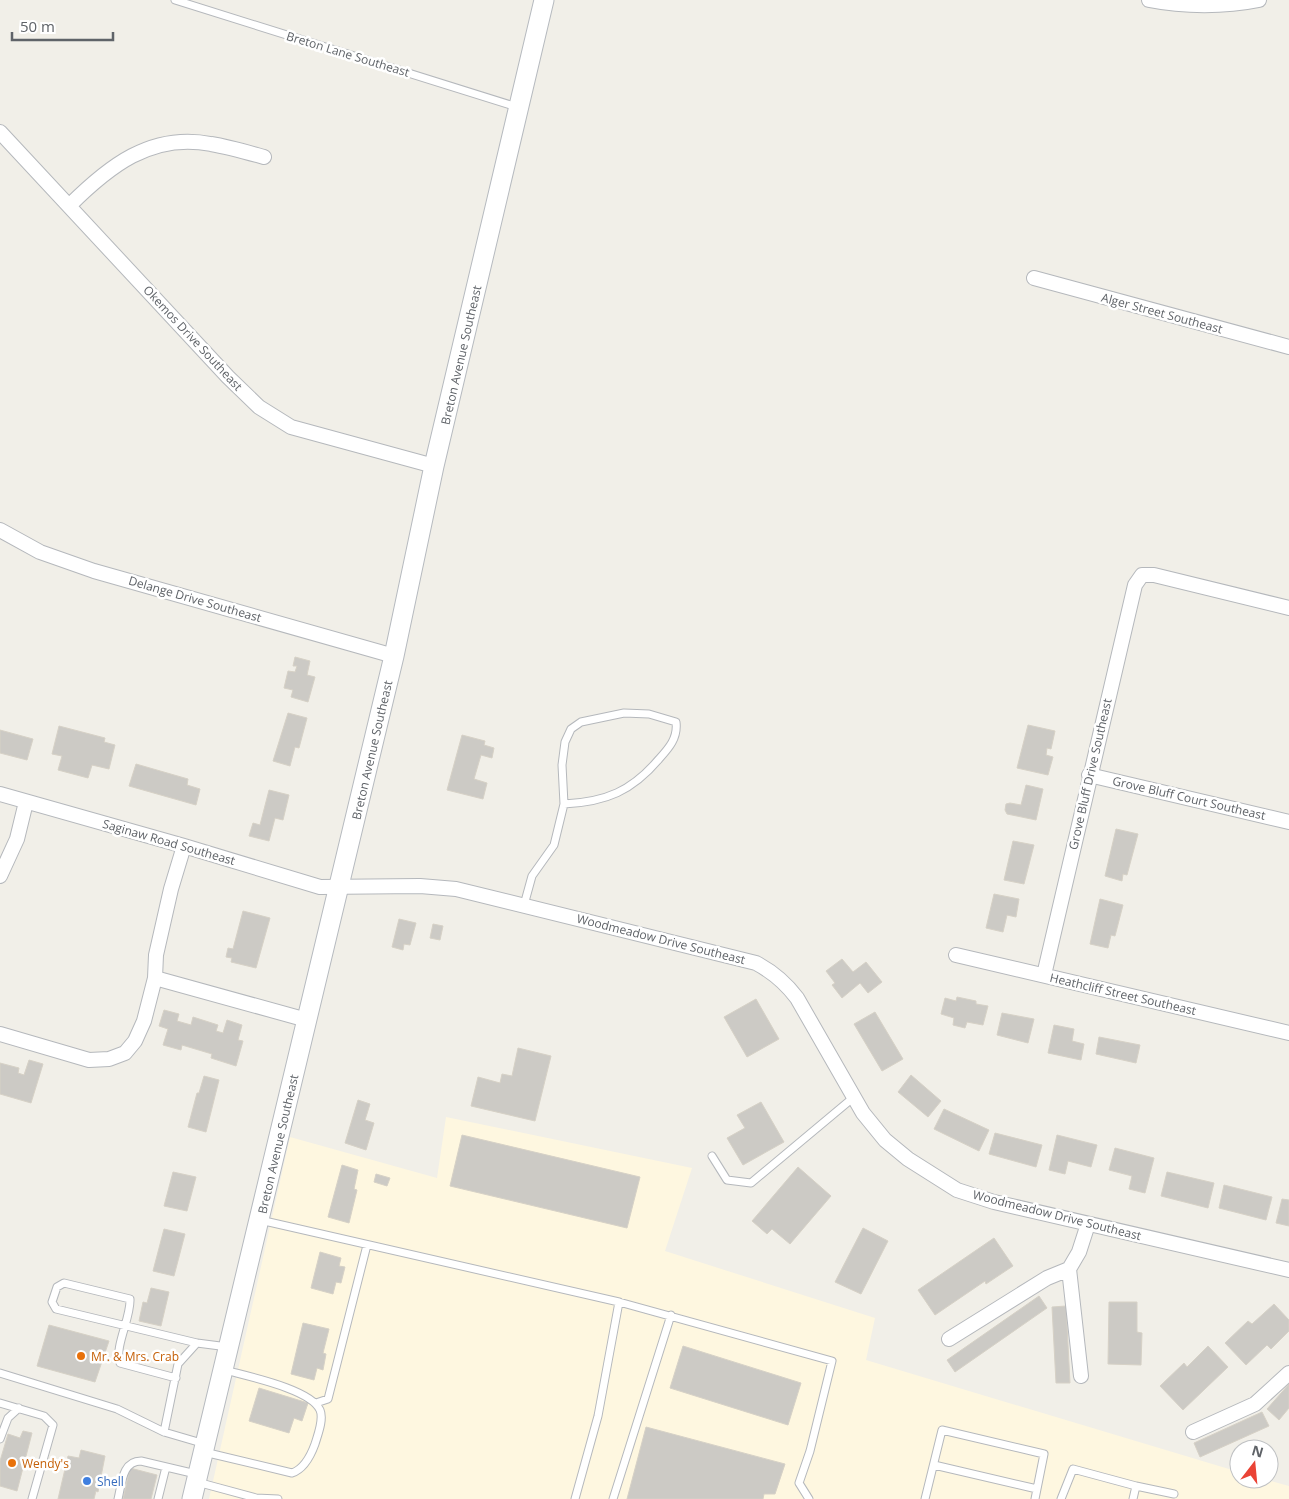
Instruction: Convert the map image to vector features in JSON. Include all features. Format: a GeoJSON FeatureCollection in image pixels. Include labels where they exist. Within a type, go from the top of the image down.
{"type":"FeatureCollection","features":[{"type":"Feature","properties":{"kind":"main road","name":"Breton Avenue Southeast"},"geometry":{"type":"LineString","coordinates":[[196,1485],[394,656],[434,466],[544,0]]}},
{"type":"Feature","properties":{"kind":"street"},"geometry":{"type":"LineString","coordinates":[[1149,0],[1161,3],[1226,5],[1259,0]]}},
{"type":"Feature","properties":{"kind":"street","name":"Okemos Drive Southeast"},"geometry":{"type":"LineString","coordinates":[[0,132],[259,407],[291,427],[434,466]]}},
{"type":"Feature","properties":{"kind":"street"},"geometry":{"type":"LineString","coordinates":[[69,206],[99,176],[128,156],[168,142],[209,143],[264,157]]}},
{"type":"Feature","properties":{"kind":"street","name":"Alger Street Southeast"},"geometry":{"type":"LineString","coordinates":[[1034,278],[1289,347]]}},
{"type":"Feature","properties":{"kind":"street","name":"Delange Drive Southeast"},"geometry":{"type":"LineString","coordinates":[[0,530],[40,552],[94,571],[394,656]]}},
{"type":"Feature","properties":{"kind":"street","name":"Grove Bluff Drive Southeast"},"geometry":{"type":"LineString","coordinates":[[1044,975],[1089,775],[1135,585],[1142,575],[1154,575],[1289,608]]}},
{"type":"Feature","properties":{"kind":"street","name":"Grove Bluff Court Southeast"},"geometry":{"type":"LineString","coordinates":[[1089,775],[1289,822]]}},
{"type":"Feature","properties":{"kind":"street","name":"Saginaw Road Southeast"},"geometry":{"type":"LineString","coordinates":[[0,794],[320,887],[339,888]]}},
{"type":"Feature","properties":{"kind":"street"},"geometry":{"type":"LineString","coordinates":[[0,876],[17,839],[26,802]]}},
{"type":"Feature","properties":{"kind":"street"},"geometry":{"type":"LineString","coordinates":[[0,1034],[89,1060],[109,1059],[125,1052],[138,1034],[156,978],[156,955],[171,889],[184,846]]}},
{"type":"Feature","properties":{"kind":"street","name":"Woodmeadow Drive Southeast"},"geometry":{"type":"LineString","coordinates":[[339,888],[436,887],[456,889],[756,963],[772,971],[787,984],[797,998],[863,1113],[885,1140],[908,1159],[956,1190],[994,1202],[1289,1270]]}},
{"type":"Feature","properties":{"kind":"street","name":"Heathcliff Street Southeast"},"geometry":{"type":"LineString","coordinates":[[956,955],[1289,1033]]}},
{"type":"Feature","properties":{"kind":"street"},"geometry":{"type":"LineString","coordinates":[[156,978],[307,1020]]}},
{"type":"Feature","properties":{"kind":"street"},"geometry":{"type":"LineString","coordinates":[[1081,1376],[1069,1269],[1078,1252],[1088,1224]]}},
{"type":"Feature","properties":{"kind":"street"},"geometry":{"type":"LineString","coordinates":[[950,1339],[1047,1278],[1069,1269]]}},
{"type":"Feature","properties":{"kind":"street"},"geometry":{"type":"LineString","coordinates":[[1193,1432],[1255,1404],[1289,1373]]}},
{"type":"Feature","properties":{"kind":"lane","name":"Breton Lane Southeast"},"geometry":{"type":"LineString","coordinates":[[175,0],[520,108]]}},
{"type":"Feature","properties":{"kind":"lane"},"geometry":{"type":"LineString","coordinates":[[524,905],[532,876],[554,845],[564,804],[562,765],[565,742],[574,725],[624,713],[650,714],[676,722],[677,732],[670,746],[648,772],[632,785],[613,796],[590,803],[564,804]]}},
{"type":"Feature","properties":{"kind":"lane"},"geometry":{"type":"LineString","coordinates":[[712,1156],[726,1180],[751,1183],[854,1097]]}},
{"type":"Feature","properties":{"kind":"lane"},"geometry":{"type":"LineString","coordinates":[[259,1220],[464,1266],[519,1281],[619,1302],[832,1360],[810,1451],[799,1482],[809,1499]]}},
{"type":"Feature","properties":{"kind":"lane"},"geometry":{"type":"LineString","coordinates":[[316,1404],[328,1399],[367,1244]]}},
{"type":"Feature","properties":{"kind":"lane"},"geometry":{"type":"LineString","coordinates":[[176,1378],[120,1363],[118,1358],[125,1327],[130,1299],[64,1283],[57,1287],[52,1302],[56,1309],[125,1327],[229,1348]]}},
{"type":"Feature","properties":{"kind":"lane"},"geometry":{"type":"LineString","coordinates":[[574,1499],[598,1416],[619,1302]]}},
{"type":"Feature","properties":{"kind":"lane"},"geometry":{"type":"LineString","coordinates":[[613,1499],[671,1315]]}},
{"type":"Feature","properties":{"kind":"lane"},"geometry":{"type":"LineString","coordinates":[[164,1432],[178,1364],[197,1343]]}},
{"type":"Feature","properties":{"kind":"lane"},"geometry":{"type":"LineString","coordinates":[[0,1373],[117,1409],[164,1432],[205,1448],[286,1472],[297,1471],[311,1454],[318,1436],[321,1415],[316,1404],[293,1391],[224,1370]]}},
{"type":"Feature","properties":{"kind":"lane"},"geometry":{"type":"LineString","coordinates":[[0,1403],[44,1416],[53,1425],[32,1499]]}},
{"type":"Feature","properties":{"kind":"lane"},"geometry":{"type":"LineString","coordinates":[[0,1439],[8,1418],[19,1408]]}},
{"type":"Feature","properties":{"kind":"lane"},"geometry":{"type":"LineString","coordinates":[[925,1499],[942,1430],[1044,1454],[1035,1499]]}},
{"type":"Feature","properties":{"kind":"lane"},"geometry":{"type":"LineString","coordinates":[[118,1499],[123,1486],[126,1465],[133,1461],[166,1467],[196,1485],[256,1499],[278,1499]]}},
{"type":"Feature","properties":{"kind":"lane"},"geometry":{"type":"LineString","coordinates":[[934,1464],[1037,1489]]}},
{"type":"Feature","properties":{"kind":"lane"},"geometry":{"type":"LineString","coordinates":[[156,1496],[166,1467]]}},
{"type":"Feature","properties":{"kind":"lane"},"geometry":{"type":"LineString","coordinates":[[1061,1499],[1073,1469],[1174,1494]]}},
{"type":"Feature","properties":{"kind":"lane"},"geometry":{"type":"LineString","coordinates":[[1133,1499],[1136,1486]]}},
{"type":"Feature","properties":{"kind":"shaded area"},"geometry":{"type":"Polygon","coordinates":[[[446,1117],[692,1168],[665,1251],[875,1318],[866,1360],[1229,1469],[1229,1489],[1279,1489],[1279,1483],[1289,1486],[1289,1499],[209,1499],[290,1137],[437,1178],[446,1117]]]}},
{"type":"Feature","properties":{"kind":"building"},"geometry":{"type":"Polygon","coordinates":[[[295,657],[310,661],[307,675],[315,677],[308,702],[291,697],[293,690],[284,688],[288,671],[295,672],[297,666],[293,666],[295,657]]]}},
{"type":"Feature","properties":{"kind":"building"},"geometry":{"type":"Polygon","coordinates":[[[288,713],[307,718],[299,748],[295,747],[290,766],[273,761],[288,713]]]}},
{"type":"Feature","properties":{"kind":"building"},"geometry":{"type":"Polygon","coordinates":[[[1028,725],[1055,731],[1051,749],[1047,748],[1046,755],[1053,757],[1048,775],[1017,768],[1028,725]]]}},
{"type":"Feature","properties":{"kind":"building"},"geometry":{"type":"Polygon","coordinates":[[[59,726],[105,738],[104,742],[115,745],[109,769],[92,765],[88,778],[58,770],[62,756],[52,754],[59,726]]]}},
{"type":"Feature","properties":{"kind":"building"},"geometry":{"type":"Polygon","coordinates":[[[0,730],[33,739],[27,760],[0,753],[0,730]]]}},
{"type":"Feature","properties":{"kind":"building"},"geometry":{"type":"Polygon","coordinates":[[[462,735],[485,741],[484,745],[494,748],[492,758],[481,755],[474,779],[487,783],[483,799],[447,790],[462,735]]]}},
{"type":"Feature","properties":{"kind":"building"},"geometry":{"type":"Polygon","coordinates":[[[136,764],[188,779],[187,785],[200,789],[196,805],[129,786],[136,764]]]}},
{"type":"Feature","properties":{"kind":"building"},"geometry":{"type":"Polygon","coordinates":[[[1026,785],[1043,789],[1036,820],[1007,814],[1005,810],[1006,804],[1021,805],[1026,785]]]}},
{"type":"Feature","properties":{"kind":"building"},"geometry":{"type":"Polygon","coordinates":[[[269,790],[289,795],[283,820],[275,818],[269,841],[249,836],[253,823],[260,825],[269,790]]]}},
{"type":"Feature","properties":{"kind":"building"},"geometry":{"type":"Polygon","coordinates":[[[1116,829],[1138,834],[1127,875],[1123,874],[1122,881],[1105,876],[1116,829]]]}},
{"type":"Feature","properties":{"kind":"building"},"geometry":{"type":"Polygon","coordinates":[[[1013,841],[1034,845],[1024,884],[1004,880],[1013,841]]]}},
{"type":"Feature","properties":{"kind":"building"},"geometry":{"type":"Polygon","coordinates":[[[994,894],[1019,899],[1016,917],[1007,915],[1003,932],[986,928],[994,894]]]}},
{"type":"Feature","properties":{"kind":"building"},"geometry":{"type":"Polygon","coordinates":[[[1100,899],[1123,905],[1115,936],[1111,935],[1108,948],[1090,944],[1100,899]]]}},
{"type":"Feature","properties":{"kind":"building"},"geometry":{"type":"Polygon","coordinates":[[[243,911],[270,918],[256,968],[231,962],[232,958],[226,957],[228,948],[233,949],[243,911]]]}},
{"type":"Feature","properties":{"kind":"building"},"geometry":{"type":"Polygon","coordinates":[[[399,919],[416,923],[410,945],[404,944],[403,950],[392,947],[399,919]]]}},
{"type":"Feature","properties":{"kind":"building"},"geometry":{"type":"Polygon","coordinates":[[[433,924],[443,926],[440,940],[430,938],[433,924]]]}},
{"type":"Feature","properties":{"kind":"building"},"geometry":{"type":"Polygon","coordinates":[[[842,959],[853,972],[866,962],[882,982],[868,993],[860,983],[842,998],[832,985],[835,983],[826,971],[842,959]]]}},
{"type":"Feature","properties":{"kind":"building"},"geometry":{"type":"Polygon","coordinates":[[[957,997],[988,1006],[983,1025],[967,1022],[965,1028],[953,1025],[954,1018],[941,1014],[945,998],[956,1001],[957,997]]]}},
{"type":"Feature","properties":{"kind":"building"},"geometry":{"type":"Polygon","coordinates":[[[756,999],[779,1039],[747,1057],[724,1017],[756,999]]]}},
{"type":"Feature","properties":{"kind":"building"},"geometry":{"type":"Polygon","coordinates":[[[164,1010],[179,1014],[177,1021],[191,1025],[193,1017],[218,1025],[216,1031],[223,1033],[227,1020],[242,1025],[238,1040],[243,1041],[236,1066],[211,1058],[212,1054],[182,1045],[181,1050],[163,1045],[168,1029],[159,1026],[164,1010]]]}},
{"type":"Feature","properties":{"kind":"building"},"geometry":{"type":"Polygon","coordinates":[[[875,1012],[903,1059],[882,1071],[854,1024],[875,1012]]]}},
{"type":"Feature","properties":{"kind":"building"},"geometry":{"type":"Polygon","coordinates":[[[1002,1013],[1034,1019],[1028,1043],[997,1035],[1002,1013]]]}},
{"type":"Feature","properties":{"kind":"building"},"geometry":{"type":"Polygon","coordinates":[[[1054,1025],[1074,1029],[1072,1041],[1084,1044],[1081,1060],[1048,1053],[1054,1025]]]}},
{"type":"Feature","properties":{"kind":"building"},"geometry":{"type":"Polygon","coordinates":[[[1099,1037],[1140,1045],[1136,1063],[1096,1054],[1099,1037]]]}},
{"type":"Feature","properties":{"kind":"building"},"geometry":{"type":"Polygon","coordinates":[[[518,1048],[551,1056],[535,1121],[471,1106],[478,1077],[500,1083],[502,1074],[512,1076],[518,1048]]]}},
{"type":"Feature","properties":{"kind":"building"},"geometry":{"type":"Polygon","coordinates":[[[29,1060],[43,1064],[31,1103],[0,1094],[0,1063],[19,1068],[18,1073],[24,1075],[29,1060]]]}},
{"type":"Feature","properties":{"kind":"building"},"geometry":{"type":"Polygon","coordinates":[[[911,1075],[941,1101],[928,1117],[898,1092],[911,1075]]]}},
{"type":"Feature","properties":{"kind":"building"},"geometry":{"type":"Polygon","coordinates":[[[204,1076],[219,1080],[206,1132],[188,1127],[197,1093],[199,1093],[204,1076]]]}},
{"type":"Feature","properties":{"kind":"building"},"geometry":{"type":"Polygon","coordinates":[[[358,1100],[370,1104],[365,1120],[374,1123],[366,1150],[345,1143],[358,1100]]]}},
{"type":"Feature","properties":{"kind":"building"},"geometry":{"type":"Polygon","coordinates":[[[761,1102],[784,1142],[743,1165],[727,1138],[745,1128],[737,1115],[761,1102]]]}},
{"type":"Feature","properties":{"kind":"building"},"geometry":{"type":"Polygon","coordinates":[[[944,1109],[989,1130],[979,1151],[934,1129],[944,1109]]]}},
{"type":"Feature","properties":{"kind":"building"},"geometry":{"type":"Polygon","coordinates":[[[995,1133],[1042,1145],[1036,1167],[989,1154],[995,1133]]]}},
{"type":"Feature","properties":{"kind":"building"},"geometry":{"type":"Polygon","coordinates":[[[462,1135],[640,1177],[627,1228],[450,1186],[462,1135]]]}},
{"type":"Feature","properties":{"kind":"building"},"geometry":{"type":"Polygon","coordinates":[[[1057,1135],[1097,1145],[1091,1167],[1068,1161],[1065,1174],[1049,1170],[1057,1135]]]}},
{"type":"Feature","properties":{"kind":"building"},"geometry":{"type":"Polygon","coordinates":[[[1115,1148],[1154,1158],[1145,1193],[1129,1189],[1132,1176],[1109,1170],[1115,1148]]]}},
{"type":"Feature","properties":{"kind":"building"},"geometry":{"type":"Polygon","coordinates":[[[342,1165],[358,1170],[354,1189],[357,1190],[349,1223],[328,1217],[342,1165]]]}},
{"type":"Feature","properties":{"kind":"building"},"geometry":{"type":"Polygon","coordinates":[[[798,1167],[831,1196],[790,1244],[772,1229],[767,1234],[752,1221],[798,1167]]]}},
{"type":"Feature","properties":{"kind":"building"},"geometry":{"type":"Polygon","coordinates":[[[173,1172],[196,1177],[187,1211],[164,1206],[173,1172]]]}},
{"type":"Feature","properties":{"kind":"building"},"geometry":{"type":"Polygon","coordinates":[[[1167,1172],[1214,1183],[1208,1208],[1161,1196],[1167,1172]]]}},
{"type":"Feature","properties":{"kind":"building"},"geometry":{"type":"Polygon","coordinates":[[[376,1174],[390,1178],[387,1186],[374,1182],[376,1174]]]}},
{"type":"Feature","properties":{"kind":"building"},"geometry":{"type":"Polygon","coordinates":[[[1224,1185],[1272,1197],[1266,1220],[1219,1208],[1224,1185]]]}},
{"type":"Feature","properties":{"kind":"building"},"geometry":{"type":"Polygon","coordinates":[[[1282,1199],[1289,1200],[1289,1226],[1276,1223],[1282,1199]]]}},
{"type":"Feature","properties":{"kind":"building"},"geometry":{"type":"Polygon","coordinates":[[[863,1228],[888,1241],[861,1294],[835,1282],[863,1228]]]}},
{"type":"Feature","properties":{"kind":"building"},"geometry":{"type":"Polygon","coordinates":[[[164,1229],[185,1234],[174,1276],[153,1271],[164,1229]]]}},
{"type":"Feature","properties":{"kind":"building"},"geometry":{"type":"Polygon","coordinates":[[[994,1238],[1013,1266],[986,1284],[985,1281],[935,1315],[918,1290],[994,1238]]]}},
{"type":"Feature","properties":{"kind":"building"},"geometry":{"type":"Polygon","coordinates":[[[320,1252],[341,1258],[339,1266],[345,1267],[341,1283],[336,1282],[333,1294],[311,1288],[320,1252]]]}},
{"type":"Feature","properties":{"kind":"building"},"geometry":{"type":"Polygon","coordinates":[[[151,1288],[169,1292],[161,1326],[139,1321],[143,1302],[147,1303],[151,1288]]]}},
{"type":"Feature","properties":{"kind":"building"},"geometry":{"type":"Polygon","coordinates":[[[1039,1296],[1047,1308],[955,1372],[947,1360],[1039,1296]]]}},
{"type":"Feature","properties":{"kind":"building"},"geometry":{"type":"Polygon","coordinates":[[[1109,1302],[1137,1302],[1137,1332],[1142,1333],[1141,1365],[1108,1364],[1109,1302]]]}},
{"type":"Feature","properties":{"kind":"building"},"geometry":{"type":"Polygon","coordinates":[[[1274,1304],[1289,1320],[1289,1331],[1271,1349],[1267,1345],[1246,1365],[1225,1343],[1248,1321],[1252,1324],[1274,1304]]]}},
{"type":"Feature","properties":{"kind":"building"},"geometry":{"type":"Polygon","coordinates":[[[1066,1306],[1070,1383],[1056,1383],[1052,1307],[1066,1306]]]}},
{"type":"Feature","properties":{"kind":"building"},"geometry":{"type":"Polygon","coordinates":[[[303,1323],[329,1329],[323,1353],[326,1354],[323,1370],[317,1368],[314,1380],[291,1374],[303,1323]]]}},
{"type":"Feature","properties":{"kind":"building"},"geometry":{"type":"Polygon","coordinates":[[[49,1325],[109,1341],[95,1382],[37,1366],[49,1325]]]}},
{"type":"Feature","properties":{"kind":"building"},"geometry":{"type":"Polygon","coordinates":[[[683,1346],[801,1383],[788,1425],[670,1388],[683,1346]]]}},
{"type":"Feature","properties":{"kind":"building"},"geometry":{"type":"Polygon","coordinates":[[[1208,1346],[1228,1367],[1183,1410],[1160,1386],[1184,1363],[1187,1367],[1208,1346]]]}},
{"type":"Feature","properties":{"kind":"building"},"geometry":{"type":"Polygon","coordinates":[[[1289,1384],[1289,1408],[1279,1420],[1267,1409],[1289,1384]]]}},
{"type":"Feature","properties":{"kind":"building"},"geometry":{"type":"Polygon","coordinates":[[[259,1388],[308,1403],[302,1421],[294,1418],[289,1433],[249,1421],[259,1388]]]}},
{"type":"Feature","properties":{"kind":"building"},"geometry":{"type":"Polygon","coordinates":[[[1262,1412],[1269,1426],[1240,1439],[1229,1439],[1229,1444],[1200,1457],[1194,1443],[1262,1412]]]}},
{"type":"Feature","properties":{"kind":"building"},"geometry":{"type":"Polygon","coordinates":[[[646,1427],[785,1464],[775,1494],[764,1494],[763,1499],[627,1499],[646,1427]]]}},
{"type":"Feature","properties":{"kind":"building","name":"Wendy's"},"geometry":{"type":"Polygon","coordinates":[[[23,1431],[32,1433],[17,1491],[0,1486],[0,1461],[8,1434],[20,1438],[23,1431]]]}},
{"type":"Feature","properties":{"kind":"building"},"geometry":{"type":"Polygon","coordinates":[[[81,1450],[105,1456],[98,1492],[96,1491],[94,1499],[58,1499],[68,1456],[79,1458],[81,1450]]]}},
{"type":"Feature","properties":{"kind":"building"},"geometry":{"type":"Polygon","coordinates":[[[130,1468],[157,1475],[151,1499],[123,1499],[130,1468]]]}},
{"type":"Feature","properties":{"kind":"place","name":"Mr. & Mrs. Crab"},"geometry":{"type":"Point","coordinates":[81,1356]}},
{"type":"Feature","properties":{"kind":"place","name":"Wendy's"},"geometry":{"type":"Point","coordinates":[12,1463]}},
{"type":"Feature","properties":{"kind":"place","name":"Shell"},"geometry":{"type":"Point","coordinates":[87,1481]}}]}
